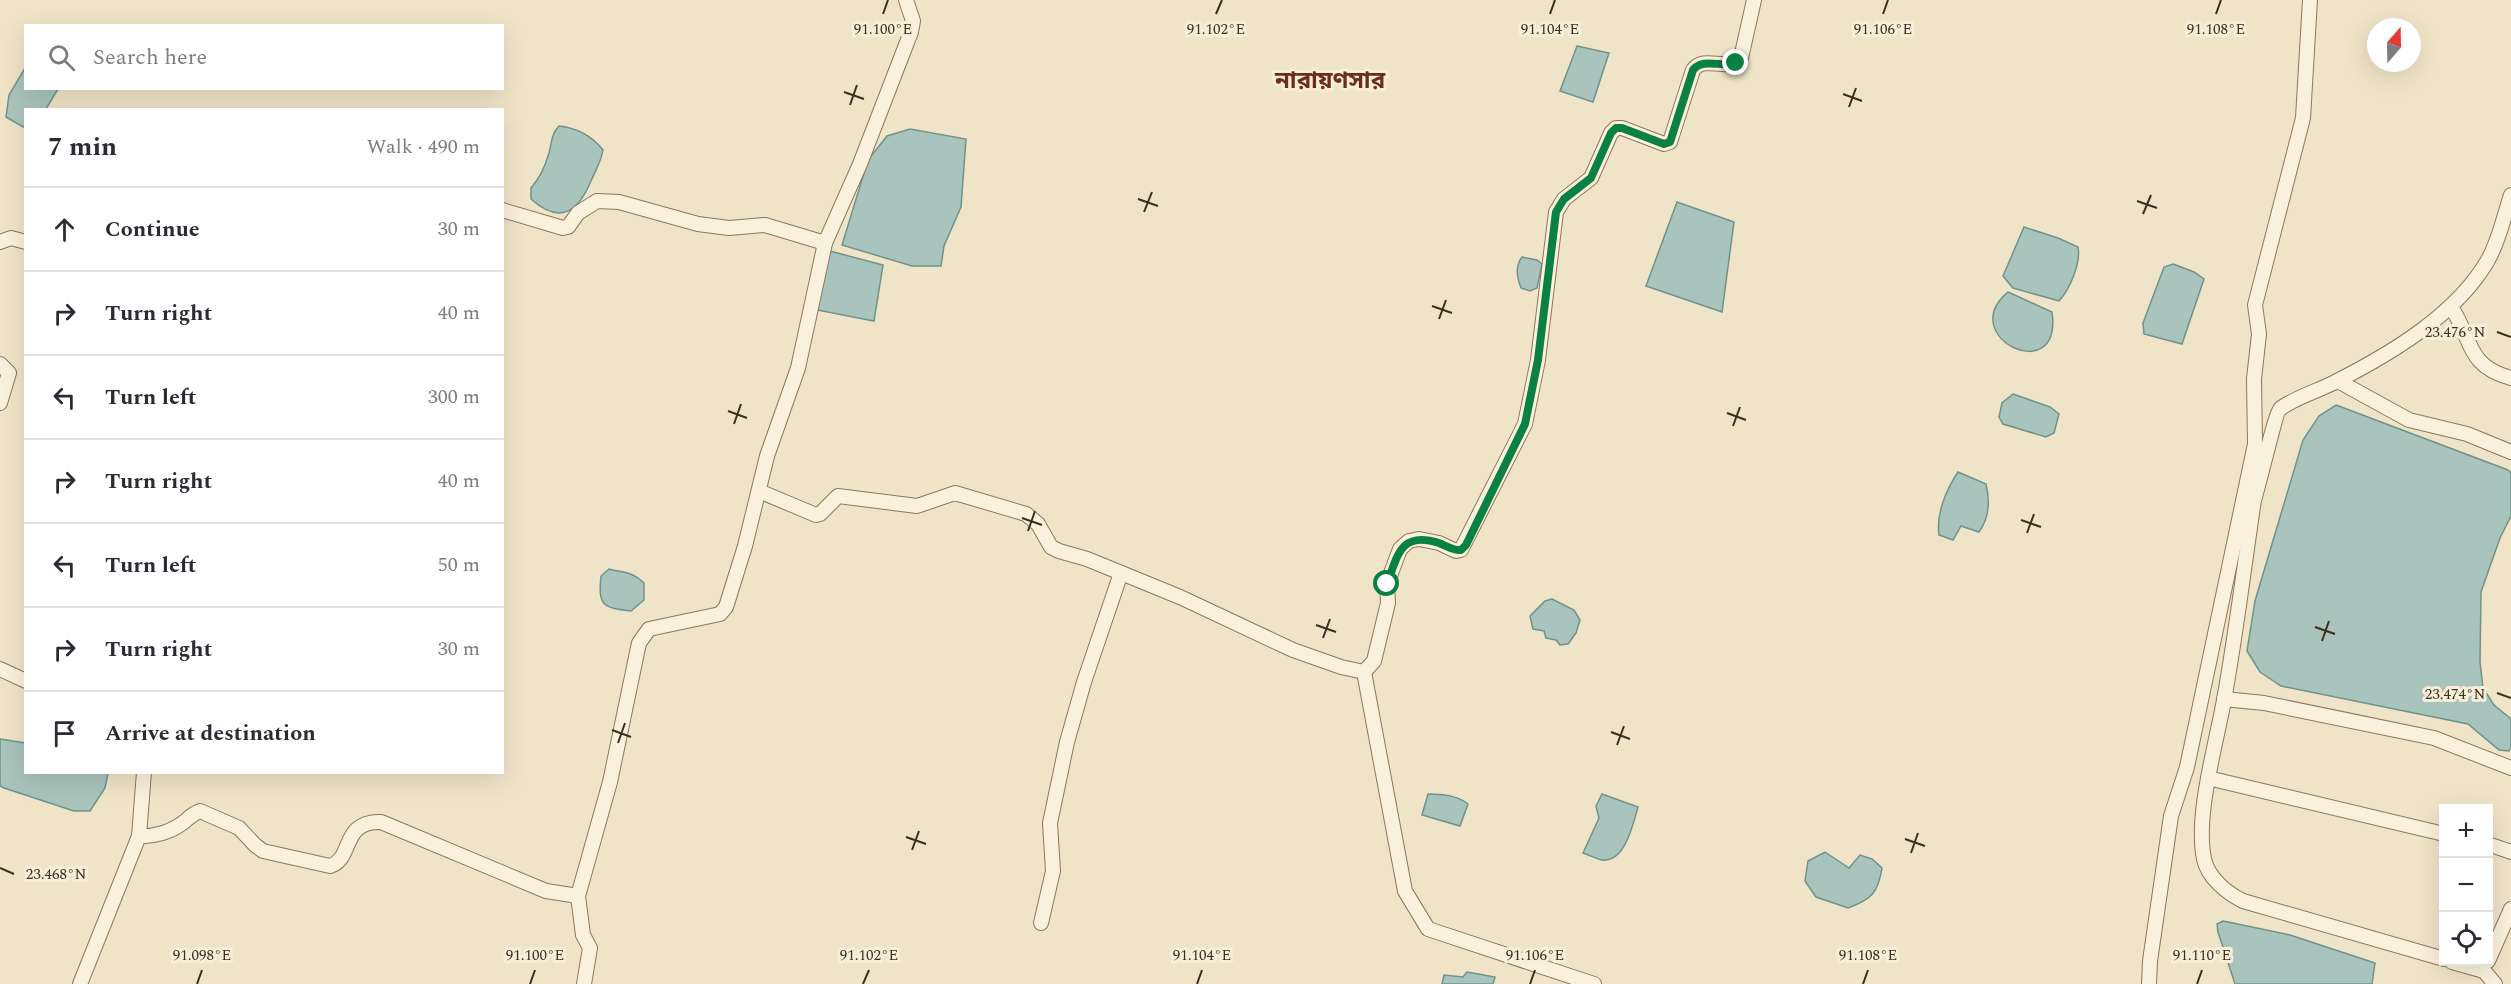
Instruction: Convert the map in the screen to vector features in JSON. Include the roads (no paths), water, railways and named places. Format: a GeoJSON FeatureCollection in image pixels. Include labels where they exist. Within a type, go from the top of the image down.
{"type":"FeatureCollection","features":[{"type":"Feature","properties":{"kind":"street"},"geometry":{"type":"LineString","coordinates":[[584,984],[590,948],[583,935],[578,896],[610,782],[639,643],[649,629],[720,614],[726,607],[767,456],[798,368],[825,243],[860,164],[911,32],[913,21],[906,0]]}},
{"type":"Feature","properties":{"kind":"street"},"geometry":{"type":"LineString","coordinates":[[1364,672],[1374,662],[1388,603],[1387,584],[1400,549],[1409,541],[1419,539],[1439,543],[1456,551],[1461,550],[1525,424],[1538,360],[1556,212],[1564,199],[1591,178],[1611,133],[1616,128],[1622,128],[1664,144],[1670,142],[1693,70],[1697,64],[1728,66],[1741,58],[1754,0]]}},
{"type":"Feature","properties":{"kind":"street"},"geometry":{"type":"LineString","coordinates":[[2149,984],[2150,961],[2171,816],[2187,767],[2255,444],[2254,379],[2259,334],[2255,305],[2303,118],[2310,0]]}},
{"type":"Feature","properties":{"kind":"street"},"geometry":{"type":"LineString","coordinates":[[2439,958],[2243,901],[2228,893],[2214,879],[2204,862],[2201,842],[2208,778],[2224,699],[2254,500],[2277,414],[2286,405],[2338,381],[2418,333],[2451,307],[2488,260],[2511,195]]}},
{"type":"Feature","properties":{"kind":"street"},"geometry":{"type":"LineString","coordinates":[[504,211],[562,228],[568,227],[578,213],[597,201],[619,202],[698,224],[729,228],[765,225],[825,243]]}},
{"type":"Feature","properties":{"kind":"street"},"geometry":{"type":"LineString","coordinates":[[0,242],[11,238],[24,241]]}},
{"type":"Feature","properties":{"kind":"street"},"geometry":{"type":"LineString","coordinates":[[2451,307],[2463,325],[2472,353],[2483,364],[2511,378]]}},
{"type":"Feature","properties":{"kind":"street"},"geometry":{"type":"LineString","coordinates":[[0,364],[9,373],[0,404]]}},
{"type":"Feature","properties":{"kind":"street"},"geometry":{"type":"LineString","coordinates":[[2338,381],[2409,420],[2467,434],[2511,452]]}},
{"type":"Feature","properties":{"kind":"street"},"geometry":{"type":"LineString","coordinates":[[759,491],[816,515],[820,514],[838,495],[917,506],[955,493],[1026,514],[1038,524],[1051,547],[1180,597],[1286,648],[1341,667],[1364,672]]}},
{"type":"Feature","properties":{"kind":"street"},"geometry":{"type":"LineString","coordinates":[[1041,923],[1053,871],[1050,823],[1067,742],[1084,682],[1121,573]]}},
{"type":"Feature","properties":{"kind":"street"},"geometry":{"type":"LineString","coordinates":[[0,669],[24,680]]}},
{"type":"Feature","properties":{"kind":"street"},"geometry":{"type":"LineString","coordinates":[[1364,672],[1405,891],[1428,929],[1594,984]]}},
{"type":"Feature","properties":{"kind":"street"},"geometry":{"type":"LineString","coordinates":[[2224,699],[2264,703],[2434,738],[2511,768]]}},
{"type":"Feature","properties":{"kind":"street"},"geometry":{"type":"LineString","coordinates":[[80,984],[139,836],[144,774]]}},
{"type":"Feature","properties":{"kind":"street"},"geometry":{"type":"LineString","coordinates":[[2208,778],[2439,833]]}},
{"type":"Feature","properties":{"kind":"street"},"geometry":{"type":"LineString","coordinates":[[139,836],[151,837],[175,828],[193,813],[200,812],[240,828],[263,851],[330,866],[337,862],[358,827],[367,822],[381,822],[546,891],[578,896]]}},
{"type":"Feature","properties":{"kind":"street"},"geometry":{"type":"LineString","coordinates":[[2493,846],[2511,852]]}},
{"type":"Feature","properties":{"kind":"street"},"geometry":{"type":"LineString","coordinates":[[2493,950],[2511,909]]}},
{"type":"Feature","properties":{"kind":"street"},"geometry":{"type":"LineString","coordinates":[[2488,966],[2495,984]]}},
{"type":"Feature","properties":{"kind":"water"},"geometry":{"type":"Polygon","coordinates":[[[1577,46],[1609,53],[1593,102],[1560,91],[1577,46]]]}},
{"type":"Feature","properties":{"kind":"water"},"geometry":{"type":"Polygon","coordinates":[[[24,70],[24,90],[57,90],[47,108],[24,108],[24,127],[6,117],[9,95],[24,70]]]}},
{"type":"Feature","properties":{"kind":"water"},"geometry":{"type":"Polygon","coordinates":[[[559,126],[584,134],[603,150],[598,166],[580,201],[567,211],[559,213],[541,207],[531,199],[531,188],[544,168],[553,135],[559,126]]]}},
{"type":"Feature","properties":{"kind":"water"},"geometry":{"type":"Polygon","coordinates":[[[910,129],[966,139],[961,207],[944,246],[941,266],[912,266],[842,245],[868,160],[887,136],[910,129]]]}},
{"type":"Feature","properties":{"kind":"water"},"geometry":{"type":"Polygon","coordinates":[[[1677,202],[1734,222],[1722,312],[1646,286],[1677,202]]]}},
{"type":"Feature","properties":{"kind":"water"},"geometry":{"type":"Polygon","coordinates":[[[2024,227],[2078,247],[2074,276],[2059,301],[2013,288],[2003,276],[2024,227]]]}},
{"type":"Feature","properties":{"kind":"water"},"geometry":{"type":"Polygon","coordinates":[[[826,250],[883,265],[874,321],[817,310],[826,250]]]}},
{"type":"Feature","properties":{"kind":"water"},"geometry":{"type":"Polygon","coordinates":[[[1522,257],[1537,260],[1542,264],[1537,288],[1530,291],[1521,288],[1518,280],[1517,272],[1522,257]]]}},
{"type":"Feature","properties":{"kind":"water"},"geometry":{"type":"Polygon","coordinates":[[[2173,264],[2194,272],[2204,279],[2182,344],[2144,334],[2143,323],[2164,267],[2173,264]]]}},
{"type":"Feature","properties":{"kind":"water"},"geometry":{"type":"Polygon","coordinates":[[[2008,292],[2052,312],[2051,335],[2042,348],[2029,351],[2014,348],[2001,338],[1994,325],[1995,309],[2008,292]]]}},
{"type":"Feature","properties":{"kind":"water"},"geometry":{"type":"Polygon","coordinates":[[[2013,394],[2050,407],[2059,414],[2054,433],[2046,437],[2003,424],[1999,417],[2002,403],[2013,394]]]}},
{"type":"Feature","properties":{"kind":"water"},"geometry":{"type":"Polygon","coordinates":[[[2336,405],[2511,473],[2511,516],[2500,538],[2481,592],[2480,662],[2483,688],[2494,705],[2511,719],[2511,748],[2509,751],[2499,750],[2468,724],[2281,686],[2260,672],[2247,651],[2255,601],[2303,440],[2319,416],[2336,405]]]}},
{"type":"Feature","properties":{"kind":"water"},"geometry":{"type":"Polygon","coordinates":[[[1958,472],[1986,484],[1988,509],[1979,532],[1961,526],[1953,540],[1939,535],[1938,527],[1946,494],[1958,472]]]}},
{"type":"Feature","properties":{"kind":"water"},"geometry":{"type":"Polygon","coordinates":[[[609,569],[631,574],[644,583],[644,600],[631,611],[614,608],[604,603],[600,593],[601,576],[609,569]]]}},
{"type":"Feature","properties":{"kind":"water"},"geometry":{"type":"Polygon","coordinates":[[[1552,599],[1574,610],[1580,620],[1576,633],[1568,644],[1560,645],[1556,640],[1546,638],[1544,631],[1533,629],[1530,616],[1545,601],[1552,599]]]}},
{"type":"Feature","properties":{"kind":"water"},"geometry":{"type":"Polygon","coordinates":[[[0,739],[24,743],[24,774],[108,774],[105,788],[90,811],[74,811],[0,786],[0,739]]]}},
{"type":"Feature","properties":{"kind":"water"},"geometry":{"type":"Polygon","coordinates":[[[1428,794],[1454,797],[1468,804],[1460,826],[1422,815],[1428,794]]]}},
{"type":"Feature","properties":{"kind":"water"},"geometry":{"type":"Polygon","coordinates":[[[1602,794],[1638,807],[1627,841],[1622,849],[1610,859],[1602,860],[1583,853],[1599,818],[1596,806],[1602,794]]]}},
{"type":"Feature","properties":{"kind":"water"},"geometry":{"type":"Polygon","coordinates":[[[1825,852],[1849,868],[1860,855],[1872,859],[1882,868],[1873,894],[1848,908],[1816,897],[1805,881],[1808,861],[1825,852]]]}},
{"type":"Feature","properties":{"kind":"water"},"geometry":{"type":"Polygon","coordinates":[[[2223,921],[2290,935],[2375,963],[2372,984],[2235,984],[2218,932],[2217,924],[2223,921]]]}},
{"type":"Feature","properties":{"kind":"water"},"geometry":{"type":"Polygon","coordinates":[[[1467,972],[1495,977],[1493,984],[1442,984],[1444,975],[1463,977],[1467,972]]]}},
{"type":"Feature","properties":{"kind":"district","name":"নারায়ণসার"},"geometry":{"type":"Point","coordinates":[1330,81]}}]}
